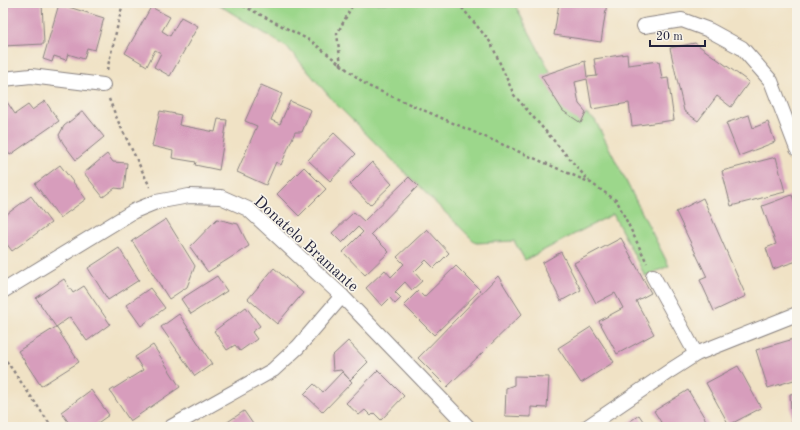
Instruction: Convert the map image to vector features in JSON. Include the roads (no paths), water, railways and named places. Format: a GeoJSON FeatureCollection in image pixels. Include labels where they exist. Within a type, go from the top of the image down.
{"type":"FeatureCollection","features":[{"type":"Feature","properties":{"kind":"street"},"geometry":{"type":"LineString","coordinates":[[644,26],[682,20],[709,30],[742,48],[771,81],[797,149]]}},
{"type":"Feature","properties":{"kind":"street"},"geometry":{"type":"LineString","coordinates":[[3,79],[31,76],[103,85]]}},
{"type":"Feature","properties":{"kind":"street","name":"Donatelo Bramante"},"geometry":{"type":"LineString","coordinates":[[3,291],[134,212],[156,202],[189,196],[221,197],[248,209],[342,296],[468,427]]}},
{"type":"Feature","properties":{"kind":"street"},"geometry":{"type":"LineString","coordinates":[[653,276],[696,354]]}},
{"type":"Feature","properties":{"kind":"street"},"geometry":{"type":"LineString","coordinates":[[171,427],[273,370],[298,347],[342,296]]}},
{"type":"Feature","properties":{"kind":"street"},"geometry":{"type":"LineString","coordinates":[[587,427],[696,354],[797,314]]}}]}
